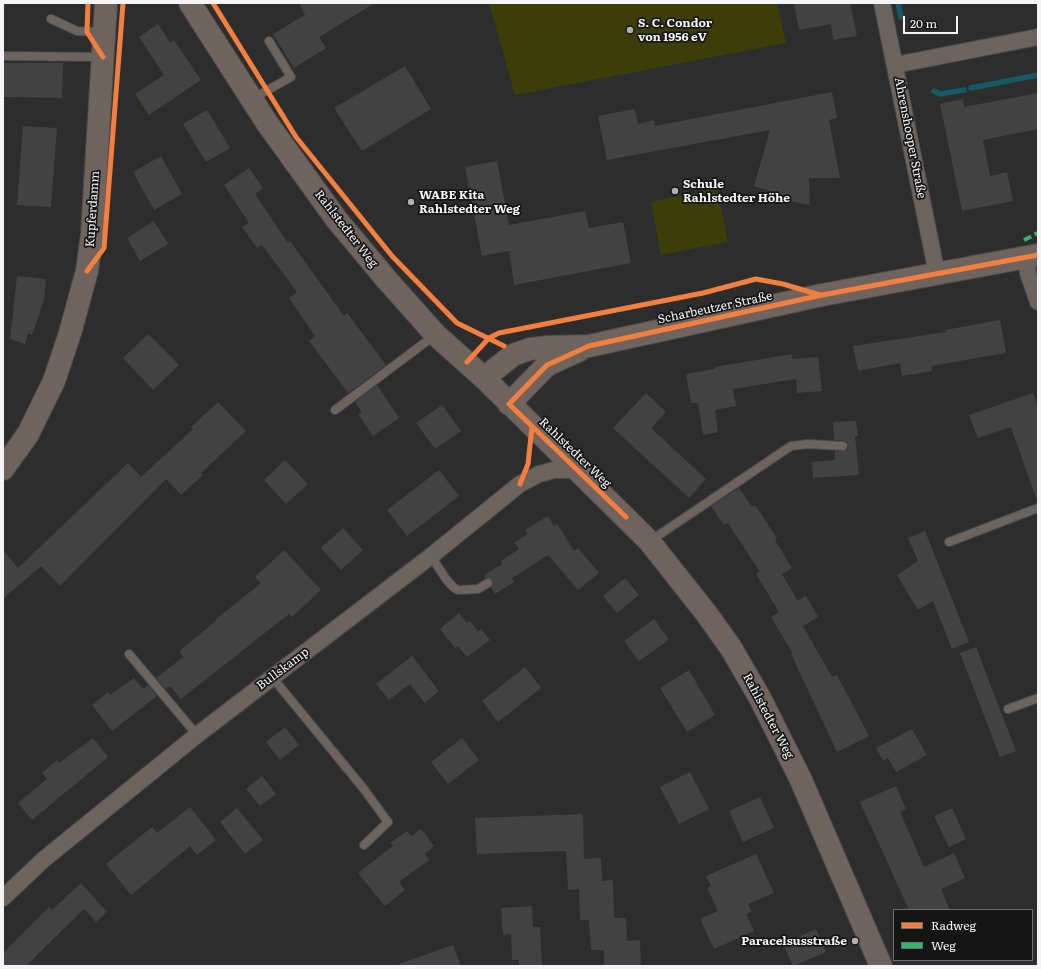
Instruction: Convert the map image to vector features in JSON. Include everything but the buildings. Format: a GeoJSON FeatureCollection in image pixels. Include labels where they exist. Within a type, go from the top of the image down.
{"type":"FeatureCollection","features":[{"type":"Feature","properties":{"kind":"main road","name":"Kupferdamm"},"geometry":{"type":"LineString","coordinates":[[3,469],[28,434],[54,382],[70,333],[87,271],[92,234],[106,3]]}},
{"type":"Feature","properties":{"kind":"main road","name":"Rahlstedter Weg"},"geometry":{"type":"LineString","coordinates":[[190,3],[252,100],[337,220],[436,335],[484,378],[649,541],[706,613],[731,648],[760,698],[801,780],[881,966]]}},
{"type":"Feature","properties":{"kind":"main road","name":"Scharbeutzer Straße"},"geometry":{"type":"LineString","coordinates":[[484,378],[513,355],[530,350],[548,347],[589,346],[822,295],[1032,256]]}},
{"type":"Feature","properties":{"kind":"main road","name":"Scharbeutzer Straße"},"geometry":{"type":"LineString","coordinates":[[510,404],[547,365],[589,346]]}},
{"type":"Feature","properties":{"kind":"street","name":"Ahrenshooper Straße"},"geometry":{"type":"LineString","coordinates":[[882,3],[937,274]]}},
{"type":"Feature","properties":{"kind":"street"},"geometry":{"type":"LineString","coordinates":[[895,64],[1038,36]]}},
{"type":"Feature","properties":{"kind":"street"},"geometry":{"type":"LineString","coordinates":[[1032,256],[1028,273],[1038,302]]}},
{"type":"Feature","properties":{"kind":"street","name":"Bullskamp"},"geometry":{"type":"LineString","coordinates":[[3,898],[43,860],[197,735],[431,556],[520,484],[554,470],[578,470]]}},
{"type":"Feature","properties":{"kind":"lane"},"geometry":{"type":"LineString","coordinates":[[51,19],[77,31],[104,32]]}},
{"type":"Feature","properties":{"kind":"lane"},"geometry":{"type":"LineString","coordinates":[[252,100],[291,77],[269,41]]}},
{"type":"Feature","properties":{"kind":"lane"},"geometry":{"type":"LineString","coordinates":[[3,56],[103,57]]}},
{"type":"Feature","properties":{"kind":"lane"},"geometry":{"type":"LineString","coordinates":[[335,410],[436,335]]}},
{"type":"Feature","properties":{"kind":"lane"},"geometry":{"type":"LineString","coordinates":[[649,541],[791,446],[808,444],[843,446]]}},
{"type":"Feature","properties":{"kind":"lane"},"geometry":{"type":"LineString","coordinates":[[949,542],[1038,508]]}},
{"type":"Feature","properties":{"kind":"lane"},"geometry":{"type":"LineString","coordinates":[[431,556],[452,587],[458,590],[478,589],[488,583]]}},
{"type":"Feature","properties":{"kind":"lane"},"geometry":{"type":"LineString","coordinates":[[129,654],[197,735]]}},
{"type":"Feature","properties":{"kind":"lane"},"geometry":{"type":"LineString","coordinates":[[272,677],[364,788],[388,822],[364,845]]}},
{"type":"Feature","properties":{"kind":"lane"},"geometry":{"type":"LineString","coordinates":[[1008,709],[1038,698]]}},
{"type":"Feature","properties":{"kind":"shaded area"},"geometry":{"type":"Polygon","coordinates":[[[489,3],[777,3],[786,43],[515,95],[489,3]]]}},
{"type":"Feature","properties":{"kind":"shaded area"},"geometry":{"type":"Polygon","coordinates":[[[717,188],[728,242],[661,255],[651,202],[717,188]]]}},
{"type":"Feature","properties":{"kind":"waterway"},"geometry":{"type":"LineString","coordinates":[[898,3],[901,17]]}},
{"type":"Feature","properties":{"kind":"waterway"},"geometry":{"type":"LineString","coordinates":[[971,88],[1038,75]]}},
{"type":"Feature","properties":{"kind":"waterway"},"geometry":{"type":"LineString","coordinates":[[934,91],[940,94],[964,90]]}},
{"type":"Feature","properties":{"kind":"marked path"},"geometry":{"type":"LineString","coordinates":[[1024,240],[1038,233]]}},
{"type":"Feature","properties":{"kind":"cycle path"},"geometry":{"type":"LineString","coordinates":[[88,3],[87,32],[103,57]]}},
{"type":"Feature","properties":{"kind":"cycle path"},"geometry":{"type":"LineString","coordinates":[[87,271],[104,248],[123,3]]}},
{"type":"Feature","properties":{"kind":"cycle path"},"geometry":{"type":"LineString","coordinates":[[213,3],[296,137],[392,256],[457,323],[504,346]]}},
{"type":"Feature","properties":{"kind":"cycle path"},"geometry":{"type":"LineString","coordinates":[[626,517],[509,404],[547,365],[589,346],[822,295],[1038,255]]}},
{"type":"Feature","properties":{"kind":"cycle path"},"geometry":{"type":"LineString","coordinates":[[467,362],[489,338],[499,333],[703,293],[756,279],[783,284],[820,295]]}},
{"type":"Feature","properties":{"kind":"cycle path"},"geometry":{"type":"LineString","coordinates":[[520,484],[528,464],[532,427]]}},
{"type":"Feature","properties":{"kind":"place","name":"S. C. Condor von 1956 eV"},"geometry":{"type":"Point","coordinates":[630,30]}},
{"type":"Feature","properties":{"kind":"place","name":"Schule Rahlstedter Höhe"},"geometry":{"type":"Point","coordinates":[675,191]}},
{"type":"Feature","properties":{"kind":"place","name":"WABE Kita Rahlstedter Weg"},"geometry":{"type":"Point","coordinates":[411,202]}},
{"type":"Feature","properties":{"kind":"place","name":"Paracelsusstraße"},"geometry":{"type":"Point","coordinates":[855,941]}}]}
